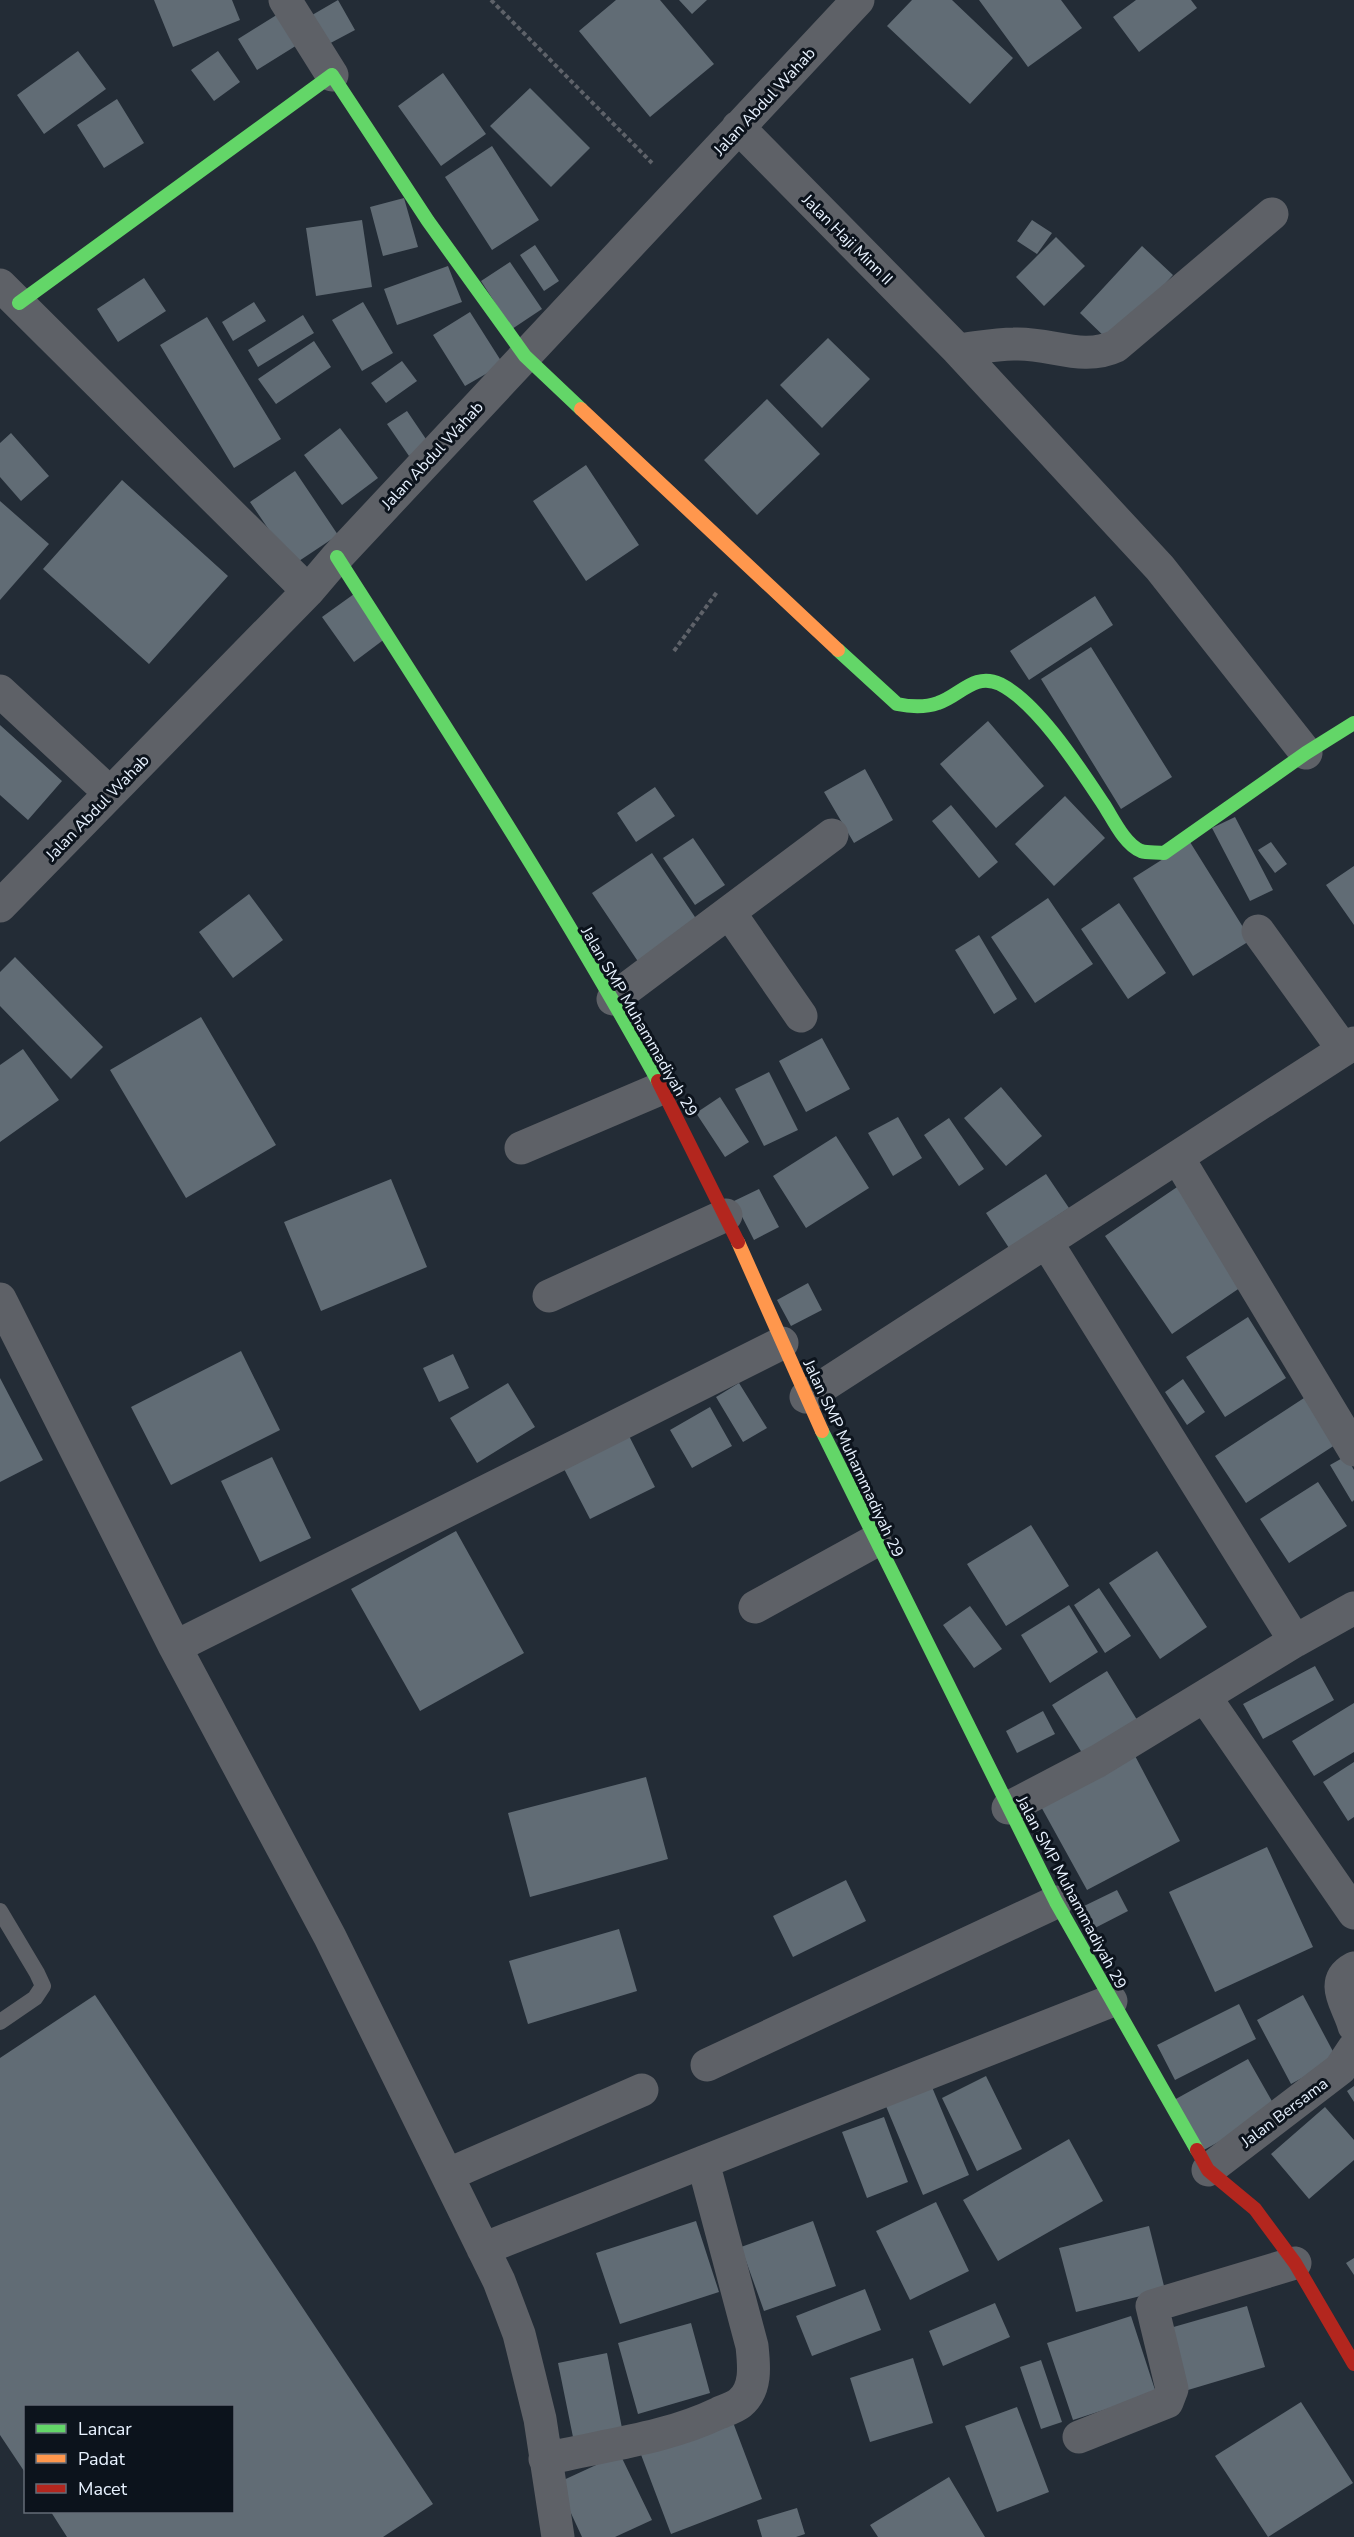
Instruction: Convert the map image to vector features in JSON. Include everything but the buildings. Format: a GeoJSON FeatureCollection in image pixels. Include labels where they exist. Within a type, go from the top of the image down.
{"type":"FeatureCollection","features":[{"type":"Feature","properties":{"kind":"street"},"geometry":{"type":"LineString","coordinates":[[285,0],[428,221],[525,356],[897,704],[912,708],[930,707],[980,680],[995,681],[1027,704],[1050,730],[1129,842],[1141,851],[1164,853],[1306,753],[1354,723]]}},
{"type":"Feature","properties":{"kind":"street","name":"Jalan Abdul Wahab"},"geometry":{"type":"LineString","coordinates":[[0,906],[308,591],[337,557],[858,0]]}},
{"type":"Feature","properties":{"kind":"street"},"geometry":{"type":"LineString","coordinates":[[308,591],[9,294],[332,75]]}},
{"type":"Feature","properties":{"kind":"street","name":"Jalan Haji Minn II"},"geometry":{"type":"LineString","coordinates":[[738,127],[958,350],[1160,568],[1306,753]]}},
{"type":"Feature","properties":{"kind":"street"},"geometry":{"type":"LineString","coordinates":[[958,350],[1014,344],[1046,345],[1072,352],[1101,353],[1108,350],[1116,346],[1272,214]]}},
{"type":"Feature","properties":{"kind":"street","name":"Jalan SMP Muhammadiyah 29"},"geometry":{"type":"LineString","coordinates":[[337,557],[422,687],[613,999],[662,1088],[726,1215],[806,1397],[874,1541],[1056,1902],[1111,2001],[1208,2170],[1255,2209],[1295,2264],[1354,2364]]}},
{"type":"Feature","properties":{"kind":"street"},"geometry":{"type":"LineString","coordinates":[[0,692],[110,793]]}},
{"type":"Feature","properties":{"kind":"street"},"geometry":{"type":"LineString","coordinates":[[613,999],[832,835]]}},
{"type":"Feature","properties":{"kind":"street"},"geometry":{"type":"LineString","coordinates":[[729,912],[801,1016]]}},
{"type":"Feature","properties":{"kind":"street"},"geometry":{"type":"LineString","coordinates":[[806,1397],[1348,1046],[1258,931]]}},
{"type":"Feature","properties":{"kind":"street"},"geometry":{"type":"LineString","coordinates":[[521,1148],[662,1088]]}},
{"type":"Feature","properties":{"kind":"street"},"geometry":{"type":"LineString","coordinates":[[1178,1158],[1354,1450]]}},
{"type":"Feature","properties":{"kind":"street"},"geometry":{"type":"LineString","coordinates":[[549,1296],[726,1215]]}},
{"type":"Feature","properties":{"kind":"street"},"geometry":{"type":"LineString","coordinates":[[1047,1243],[1295,1641]]}},
{"type":"Feature","properties":{"kind":"street"},"geometry":{"type":"LineString","coordinates":[[0,1299],[175,1647],[330,1937],[499,2281],[519,2334],[540,2419],[558,2537]]}},
{"type":"Feature","properties":{"kind":"street"},"geometry":{"type":"LineString","coordinates":[[175,1647],[782,1343]]}},
{"type":"Feature","properties":{"kind":"street"},"geometry":{"type":"LineString","coordinates":[[755,1607],[874,1541]]}},
{"type":"Feature","properties":{"kind":"street"},"geometry":{"type":"LineString","coordinates":[[1008,1808],[1098,1761],[1295,1641],[1354,1608]]}},
{"type":"Feature","properties":{"kind":"street"},"geometry":{"type":"LineString","coordinates":[[1205,1697],[1354,1913]]}},
{"type":"Feature","properties":{"kind":"street"},"geometry":{"type":"LineString","coordinates":[[707,2065],[1056,1902]]}},
{"type":"Feature","properties":{"kind":"street"},"geometry":{"type":"LineString","coordinates":[[1354,1968],[1345,1973],[1339,1985],[1354,2026]]}},
{"type":"Feature","properties":{"kind":"street"},"geometry":{"type":"LineString","coordinates":[[483,2249],[1111,2001]]}},
{"type":"Feature","properties":{"kind":"street","name":"Jalan Bersama"},"geometry":{"type":"LineString","coordinates":[[1208,2170],[1340,2069],[1354,2048]]}},
{"type":"Feature","properties":{"kind":"street"},"geometry":{"type":"LineString","coordinates":[[447,2175],[642,2090]]}},
{"type":"Feature","properties":{"kind":"street"},"geometry":{"type":"LineString","coordinates":[[545,2459],[670,2433],[700,2422],[741,2402],[752,2384],[755,2368],[752,2346],[703,2162]]}},
{"type":"Feature","properties":{"kind":"street"},"geometry":{"type":"LineString","coordinates":[[1079,2437],[1167,2402],[1171,2396],[1172,2389],[1152,2306],[1295,2264]]}},
{"type":"Feature","properties":{"kind":"lane"},"geometry":{"type":"LineString","coordinates":[[0,1911],[43,1986],[35,1998],[0,2022]]}},
{"type":"Feature","properties":{"kind":"path"},"geometry":{"type":"LineString","coordinates":[[491,0],[680,191]]}},
{"type":"Feature","properties":{"kind":"path"},"geometry":{"type":"LineString","coordinates":[[674,651],[741,560]]}},
{"type":"Feature","properties":{"kind":"traffic: fast"},"geometry":{"type":"LineString","coordinates":[[19,303],[332,75],[428,221],[525,356],[581,409]]}},
{"type":"Feature","properties":{"kind":"traffic: fast"},"geometry":{"type":"LineString","coordinates":[[337,557],[542,881],[658,1081]]}},
{"type":"Feature","properties":{"kind":"traffic: fast"},"geometry":{"type":"LineString","coordinates":[[838,650],[897,704],[933,705],[982,681],[1000,684],[1014,693],[1029,706],[1057,738],[1125,838],[1135,848],[1146,852],[1164,853],[1306,753],[1354,723]]}},
{"type":"Feature","properties":{"kind":"traffic: fast"},"geometry":{"type":"LineString","coordinates":[[822,1431],[1056,1902],[1197,2150]]}},
{"type":"Feature","properties":{"kind":"traffic: slow"},"geometry":{"type":"LineString","coordinates":[[581,409],[838,650]]}},
{"type":"Feature","properties":{"kind":"traffic: slow"},"geometry":{"type":"LineString","coordinates":[[738,1242],[822,1431]]}},
{"type":"Feature","properties":{"kind":"traffic: jam"},"geometry":{"type":"LineString","coordinates":[[658,1081],[738,1242]]}},
{"type":"Feature","properties":{"kind":"traffic: jam"},"geometry":{"type":"LineString","coordinates":[[1197,2150],[1208,2170],[1255,2209],[1295,2263],[1354,2364]]}}]}
